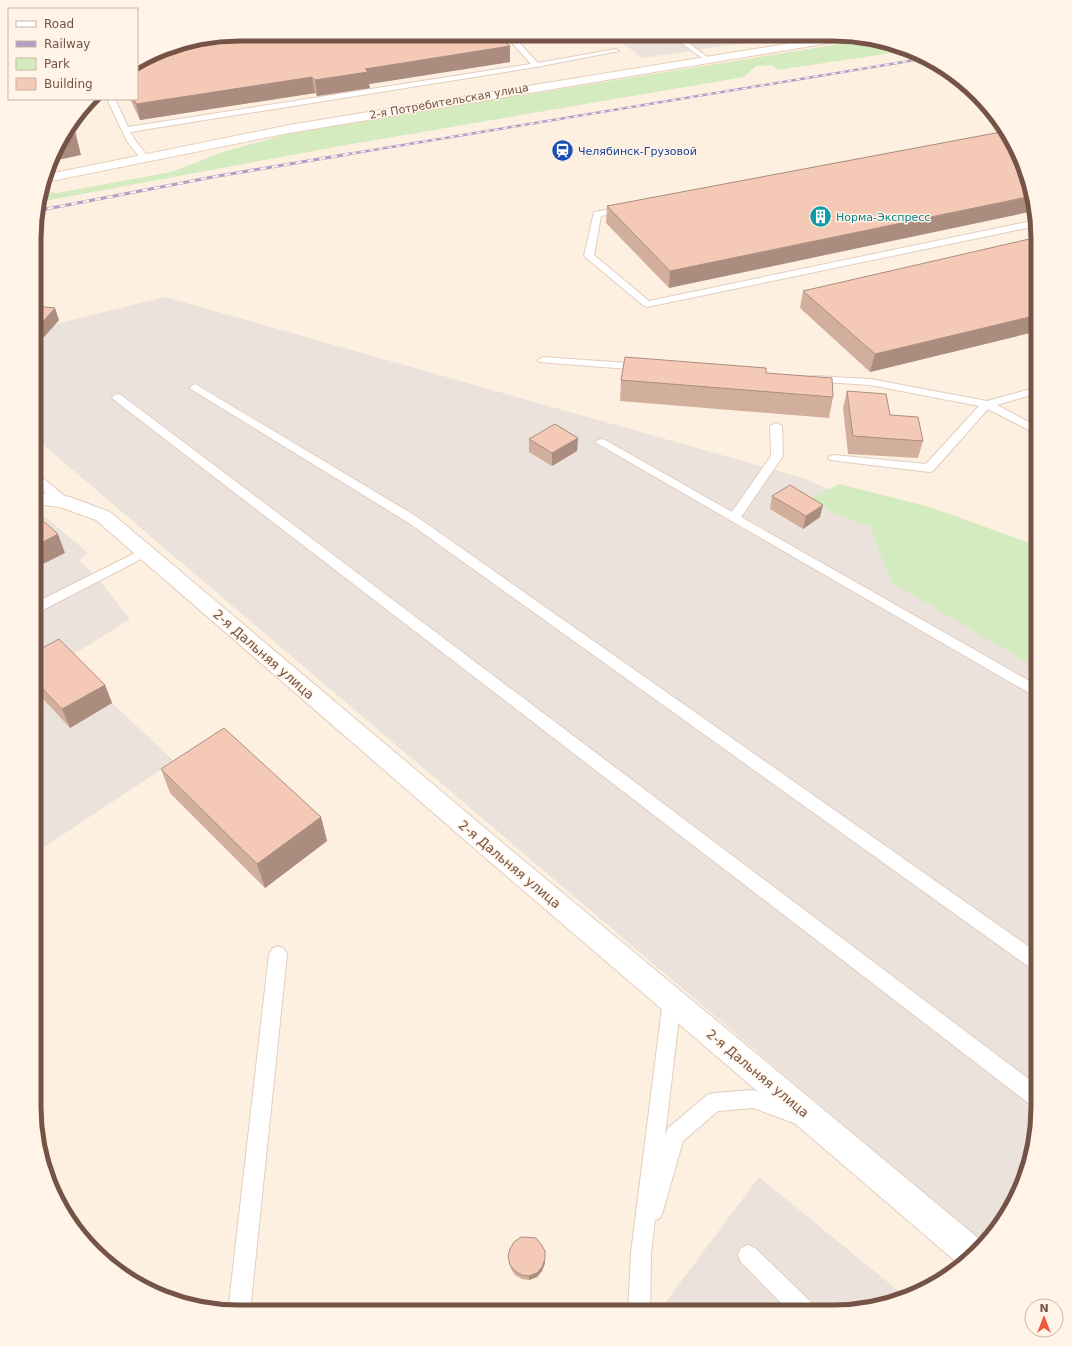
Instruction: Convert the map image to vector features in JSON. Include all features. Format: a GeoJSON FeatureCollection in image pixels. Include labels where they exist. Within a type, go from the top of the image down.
{"type":"FeatureCollection","features":[{"type":"Feature","properties":{"kind":"street","name":"2-я Потребительская улица"},"geometry":{"type":"LineString","coordinates":[[51,177],[144,157],[335,121],[821,41]]}},
{"type":"Feature","properties":{"kind":"street","name":"2-я Дальняя улица"},"geometry":{"type":"LineString","coordinates":[[41,499],[63,501],[103,516],[490,848],[815,1120],[969,1251]]}},
{"type":"Feature","properties":{"kind":"lane"},"geometry":{"type":"LineString","coordinates":[[514,41],[536,65]]}},
{"type":"Feature","properties":{"kind":"lane"},"geometry":{"type":"LineString","coordinates":[[682,41],[707,59]]}},
{"type":"Feature","properties":{"kind":"lane"},"geometry":{"type":"LineString","coordinates":[[126,130],[616,51]]}},
{"type":"Feature","properties":{"kind":"lane"},"geometry":{"type":"LineString","coordinates":[[111,100],[131,141],[144,157]]}},
{"type":"Feature","properties":{"kind":"lane"},"geometry":{"type":"LineString","coordinates":[[636,207],[597,214],[589,256],[647,304],[1031,224]]}},
{"type":"Feature","properties":{"kind":"lane"},"geometry":{"type":"LineString","coordinates":[[543,360],[652,368]]}},
{"type":"Feature","properties":{"kind":"lane"},"geometry":{"type":"LineString","coordinates":[[800,378],[870,382],[987,404],[1031,428]]}},
{"type":"Feature","properties":{"kind":"lane"},"geometry":{"type":"LineString","coordinates":[[195,387],[413,520],[1031,958]]}},
{"type":"Feature","properties":{"kind":"lane"},"geometry":{"type":"LineString","coordinates":[[834,458],[929,468],[987,404],[1031,392]]}},
{"type":"Feature","properties":{"kind":"lane"},"geometry":{"type":"LineString","coordinates":[[117,397],[1031,1093]]}},
{"type":"Feature","properties":{"kind":"lane"},"geometry":{"type":"LineString","coordinates":[[734,518],[777,456],[776,426]]}},
{"type":"Feature","properties":{"kind":"lane"},"geometry":{"type":"LineString","coordinates":[[601,442],[1031,689]]}},
{"type":"Feature","properties":{"kind":"lane"},"geometry":{"type":"LineString","coordinates":[[41,483],[63,501]]}},
{"type":"Feature","properties":{"kind":"lane"},"geometry":{"type":"LineString","coordinates":[[41,606],[145,552]]}},
{"type":"Feature","properties":{"kind":"lane"},"geometry":{"type":"LineString","coordinates":[[240,1305],[278,954]]}},
{"type":"Feature","properties":{"kind":"lane"},"geometry":{"type":"LineString","coordinates":[[639,1305],[641,1253],[672,1000]]}},
{"type":"Feature","properties":{"kind":"lane"},"geometry":{"type":"LineString","coordinates":[[641,1253],[675,1135],[714,1102],[753,1100],[815,1120]]}},
{"type":"Feature","properties":{"kind":"lane"},"geometry":{"type":"LineString","coordinates":[[748,1255],[797,1305]]}},
{"type":"Feature","properties":{"kind":"shaded area"},"geometry":{"type":"Polygon","coordinates":[[[619,41],[757,41],[643,58],[619,41]]]}},
{"type":"Feature","properties":{"kind":"shaded area"},"geometry":{"type":"Polygon","coordinates":[[[165,297],[806,479],[1031,583],[1031,1120],[1027,1146],[1016,1183],[998,1217],[982,1238],[979,1241],[41,443],[41,328],[165,297]]]}},
{"type":"Feature","properties":{"kind":"shaded area"},"geometry":{"type":"Polygon","coordinates":[[[41,514],[88,553],[79,560],[97,577],[130,619],[68,658],[112,703],[174,761],[41,849],[41,514]]]}},
{"type":"Feature","properties":{"kind":"shaded area"},"geometry":{"type":"Polygon","coordinates":[[[759,1177],[901,1293],[872,1301],[846,1305],[665,1305],[759,1177]]]}},
{"type":"Feature","properties":{"kind":"green space"},"geometry":{"type":"Polygon","coordinates":[[[852,42],[872,45],[897,52],[778,70],[772,65],[756,66],[744,77],[346,145],[45,201],[47,192],[57,193],[171,172],[226,151],[299,131],[852,42]]]}},
{"type":"Feature","properties":{"kind":"green space"},"geometry":{"type":"Polygon","coordinates":[[[839,484],[930,507],[1031,543],[1031,665],[891,582],[870,527],[835,514],[810,499],[839,484]]]}},
{"type":"Feature","properties":{"kind":"building"},"geometry":{"type":"Polygon","coordinates":[[[233,41],[504,41],[510,46],[365,69],[368,72],[315,80],[312,77],[136,104],[134,100],[138,100],[138,69],[163,56],[197,46],[233,41]]]}},
{"type":"Feature","properties":{"kind":"building"},"geometry":{"type":"Polygon","coordinates":[[[74,129],[76,135],[70,136],[74,129]]]}},
{"type":"Feature","properties":{"kind":"building","name":"Норма-Экспресс"},"geometry":{"type":"Polygon","coordinates":[[[1000,132],[1016,163],[1026,197],[670,271],[607,206],[1000,132]]]}},
{"type":"Feature","properties":{"kind":"building"},"geometry":{"type":"Polygon","coordinates":[[[1031,239],[1031,317],[875,354],[803,291],[1031,239]]]}},
{"type":"Feature","properties":{"kind":"building"},"geometry":{"type":"Polygon","coordinates":[[[41,307],[55,308],[41,324],[41,307]]]}},
{"type":"Feature","properties":{"kind":"building"},"geometry":{"type":"Polygon","coordinates":[[[625,357],[766,368],[766,373],[832,378],[833,397],[621,380],[625,357]]]}},
{"type":"Feature","properties":{"kind":"building"},"geometry":{"type":"Polygon","coordinates":[[[847,391],[886,394],[890,415],[918,417],[923,441],[853,436],[847,391]]]}},
{"type":"Feature","properties":{"kind":"building"},"geometry":{"type":"Polygon","coordinates":[[[555,424],[578,438],[552,453],[529,439],[555,424]]]}},
{"type":"Feature","properties":{"kind":"building"},"geometry":{"type":"Polygon","coordinates":[[[790,485],[823,505],[806,516],[772,496],[790,485]]]}},
{"type":"Feature","properties":{"kind":"building"},"geometry":{"type":"Polygon","coordinates":[[[41,519],[58,534],[41,543],[41,519]]]}},
{"type":"Feature","properties":{"kind":"building"},"geometry":{"type":"Polygon","coordinates":[[[59,639],[105,685],[62,709],[41,687],[41,649],[59,639]]]}},
{"type":"Feature","properties":{"kind":"building"},"geometry":{"type":"Polygon","coordinates":[[[224,728],[321,817],[257,864],[161,769],[224,728]]]}},
{"type":"Feature","properties":{"kind":"building"},"geometry":{"type":"Polygon","coordinates":[[[521,1237],[536,1238],[545,1251],[545,1259],[542,1267],[537,1273],[529,1276],[522,1275],[515,1271],[510,1265],[508,1256],[514,1242],[521,1237]]]}},
{"type":"Feature","properties":{"kind":"railway"},"geometry":{"type":"LineString","coordinates":[[347,154],[918,60]]}},
{"type":"Feature","properties":{"kind":"railway"},"geometry":{"type":"LineString","coordinates":[[44,210],[218,176],[347,154]]}},
{"type":"Feature","properties":{"kind":"railway"},"geometry":{"type":"LineString","coordinates":[[343,155],[347,154]]}},
{"type":"Feature","properties":{"kind":"place","name":"Челябинск-Грузовой"},"geometry":{"type":"Point","coordinates":[562,151]}},
{"type":"Feature","properties":{"kind":"place","name":"Норма-Экспресс"},"geometry":{"type":"Point","coordinates":[821,217]}}]}
